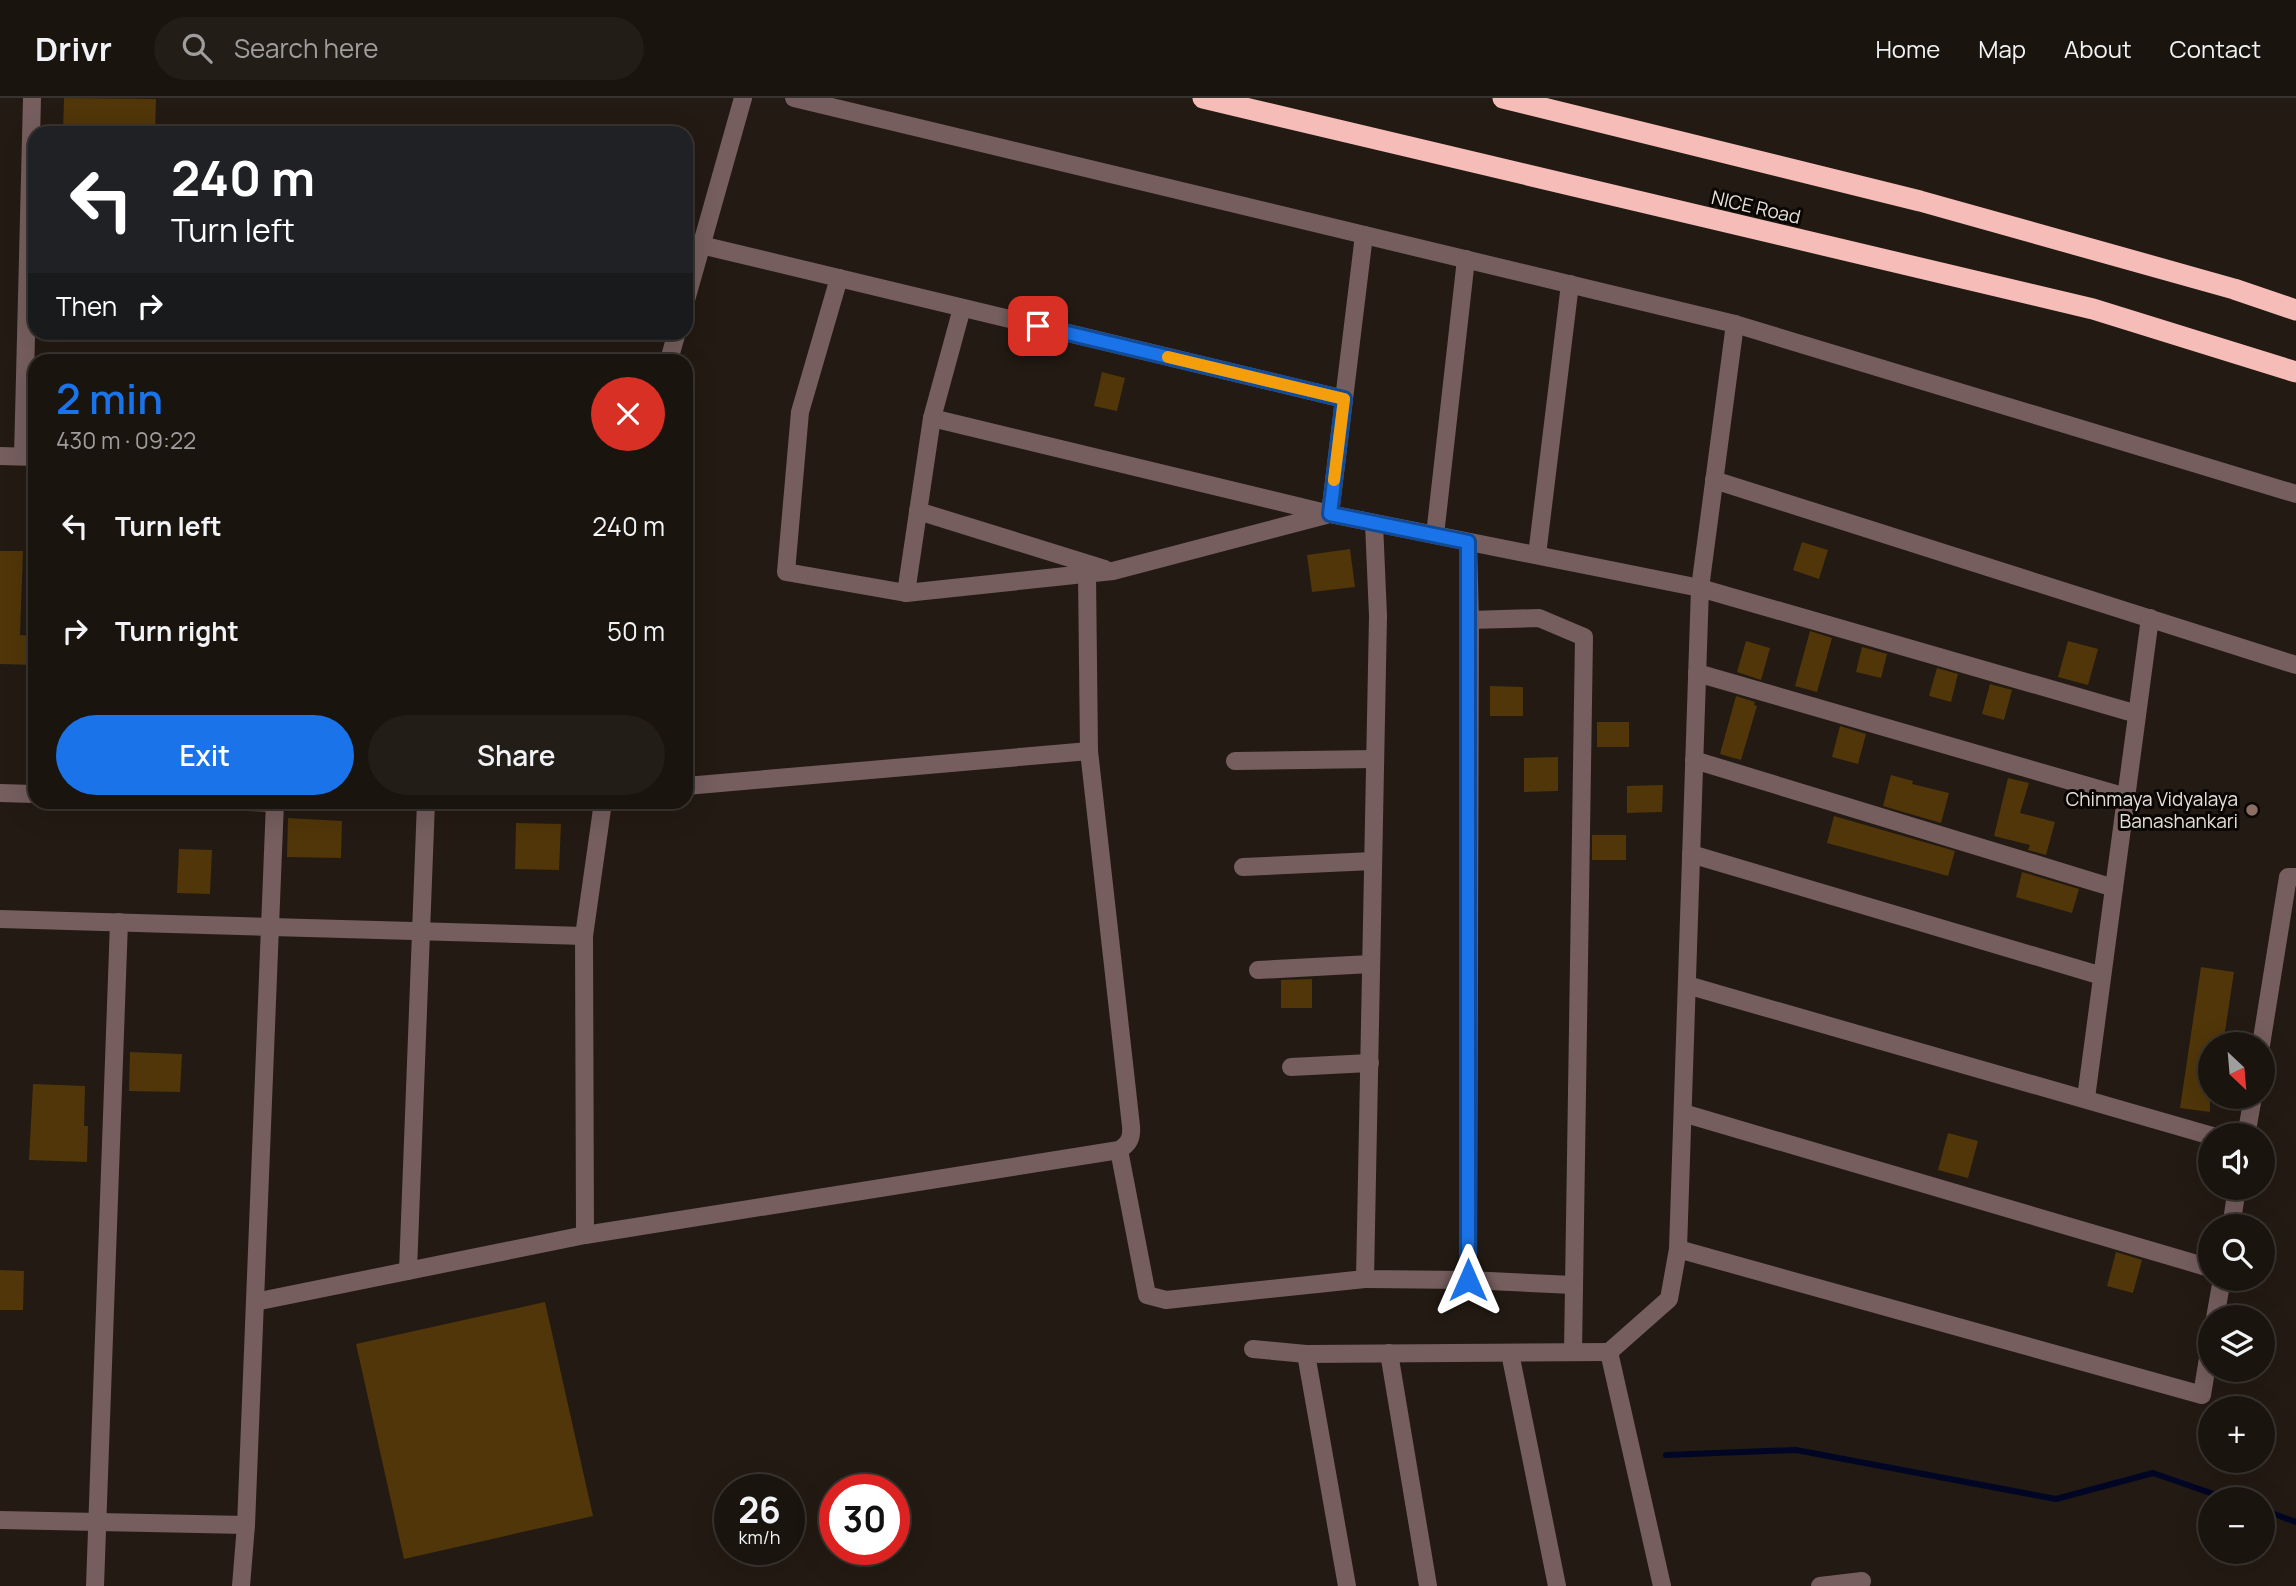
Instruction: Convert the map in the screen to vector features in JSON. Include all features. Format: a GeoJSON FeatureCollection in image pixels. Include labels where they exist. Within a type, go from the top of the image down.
{"type":"FeatureCollection","features":[{"type":"Feature","properties":{"kind":"highway","name":"NICE Road"},"geometry":{"type":"LineString","coordinates":[[1203,98],[2067,303],[2296,372]]}},
{"type":"Feature","properties":{"kind":"highway"},"geometry":{"type":"LineString","coordinates":[[1503,98],[1920,201],[2234,289],[2296,310]]}},
{"type":"Feature","properties":{"kind":"street"},"geometry":{"type":"LineString","coordinates":[[32,98],[32,126]]}},
{"type":"Feature","properties":{"kind":"street"},"geometry":{"type":"LineString","coordinates":[[693,274],[743,98]]}},
{"type":"Feature","properties":{"kind":"street"},"geometry":{"type":"LineString","coordinates":[[794,98],[1735,324],[2296,494]]}},
{"type":"Feature","properties":{"kind":"street"},"geometry":{"type":"LineString","coordinates":[[1330,514],[1364,235]]}},
{"type":"Feature","properties":{"kind":"street"},"geometry":{"type":"LineString","coordinates":[[701,245],[1344,399]]}},
{"type":"Feature","properties":{"kind":"street"},"geometry":{"type":"LineString","coordinates":[[1435,535],[1466,259]]}},
{"type":"Feature","properties":{"kind":"street"},"geometry":{"type":"LineString","coordinates":[[839,278],[800,412],[786,572],[906,593],[1087,574],[1113,571],[1330,514]]}},
{"type":"Feature","properties":{"kind":"street"},"geometry":{"type":"LineString","coordinates":[[1537,555],[1570,284]]}},
{"type":"Feature","properties":{"kind":"street"},"geometry":{"type":"LineString","coordinates":[[906,593],[932,418],[962,308]]}},
{"type":"Feature","properties":{"kind":"street"},"geometry":{"type":"LineString","coordinates":[[1253,1349],[1306,1354],[1609,1352],[1669,1300],[1678,1249],[1700,588],[1735,324]]}},
{"type":"Feature","properties":{"kind":"street"},"geometry":{"type":"LineString","coordinates":[[932,418],[1330,514],[1700,588],[2137,714]]}},
{"type":"Feature","properties":{"kind":"street"},"geometry":{"type":"LineString","coordinates":[[0,456],[28,457]]}},
{"type":"Feature","properties":{"kind":"street"},"geometry":{"type":"LineString","coordinates":[[1714,480],[2296,665]]}},
{"type":"Feature","properties":{"kind":"street"},"geometry":{"type":"LineString","coordinates":[[918,511],[1113,571]]}},
{"type":"Feature","properties":{"kind":"street"},"geometry":{"type":"LineString","coordinates":[[1365,1279],[1378,616],[1374,523]]}},
{"type":"Feature","properties":{"kind":"street"},"geometry":{"type":"LineString","coordinates":[[1468,542],[1468,1280]]}},
{"type":"Feature","properties":{"kind":"street"},"geometry":{"type":"LineString","coordinates":[[255,1302],[585,1235],[1119,1150],[1129,1141],[1131,1126],[1090,751],[1087,574]]}},
{"type":"Feature","properties":{"kind":"street"},"geometry":{"type":"LineString","coordinates":[[1470,620],[1539,618],[1584,637],[1573,1352]]}},
{"type":"Feature","properties":{"kind":"street"},"geometry":{"type":"LineString","coordinates":[[2086,1098],[2150,618]]}},
{"type":"Feature","properties":{"kind":"street"},"geometry":{"type":"LineString","coordinates":[[1697,673],[2126,797]]}},
{"type":"Feature","properties":{"kind":"street"},"geometry":{"type":"LineString","coordinates":[[693,785],[1090,751]]}},
{"type":"Feature","properties":{"kind":"street"},"geometry":{"type":"LineString","coordinates":[[1235,761],[1375,759]]}},
{"type":"Feature","properties":{"kind":"street"},"geometry":{"type":"LineString","coordinates":[[1695,760],[2114,888]]}},
{"type":"Feature","properties":{"kind":"street"},"geometry":{"type":"LineString","coordinates":[[0,793],[28,794]]}},
{"type":"Feature","properties":{"kind":"street"},"geometry":{"type":"LineString","coordinates":[[242,1586],[275,809]]}},
{"type":"Feature","properties":{"kind":"street"},"geometry":{"type":"LineString","coordinates":[[408,1271],[426,809]]}},
{"type":"Feature","properties":{"kind":"street"},"geometry":{"type":"LineString","coordinates":[[585,1235],[584,936],[602,809]]}},
{"type":"Feature","properties":{"kind":"street"},"geometry":{"type":"LineString","coordinates":[[1692,854],[2102,976]]}},
{"type":"Feature","properties":{"kind":"street"},"geometry":{"type":"LineString","coordinates":[[1243,867],[1373,861]]}},
{"type":"Feature","properties":{"kind":"street"},"geometry":{"type":"LineString","coordinates":[[2263,1032],[2288,877],[2296,877]]}},
{"type":"Feature","properties":{"kind":"street"},"geometry":{"type":"LineString","coordinates":[[0,919],[584,936]]}},
{"type":"Feature","properties":{"kind":"street"},"geometry":{"type":"LineString","coordinates":[[95,1586],[120,922]]}},
{"type":"Feature","properties":{"kind":"street"},"geometry":{"type":"LineString","coordinates":[[1258,970],[1371,964]]}},
{"type":"Feature","properties":{"kind":"street"},"geometry":{"type":"LineString","coordinates":[[1687,985],[2198,1132]]}},
{"type":"Feature","properties":{"kind":"street"},"geometry":{"type":"LineString","coordinates":[[1291,1067],[1370,1063]]}},
{"type":"Feature","properties":{"kind":"street"},"geometry":{"type":"LineString","coordinates":[[1683,1113],[2198,1264]]}},
{"type":"Feature","properties":{"kind":"street"},"geometry":{"type":"LineString","coordinates":[[1119,1150],[1147,1295],[1166,1300],[1365,1279],[1573,1285]]}},
{"type":"Feature","properties":{"kind":"street"},"geometry":{"type":"LineString","coordinates":[[1678,1249],[2202,1395],[2204,1382]]}},
{"type":"Feature","properties":{"kind":"street"},"geometry":{"type":"LineString","coordinates":[[1609,1352],[1662,1586]]}},
{"type":"Feature","properties":{"kind":"street"},"geometry":{"type":"LineString","coordinates":[[1390,1353],[1428,1586]]}},
{"type":"Feature","properties":{"kind":"street"},"geometry":{"type":"LineString","coordinates":[[1510,1353],[1557,1586]]}},
{"type":"Feature","properties":{"kind":"street"},"geometry":{"type":"LineString","coordinates":[[1306,1354],[1347,1586]]}},
{"type":"Feature","properties":{"kind":"street"},"geometry":{"type":"LineString","coordinates":[[0,1520],[246,1525]]}},
{"type":"Feature","properties":{"kind":"street"},"geometry":{"type":"LineString","coordinates":[[1821,1586],[1862,1581]]}},
{"type":"Feature","properties":{"kind":"building"},"geometry":{"type":"Polygon","coordinates":[[[64,98],[156,99],[155,126],[63,126],[64,98]]]}},
{"type":"Feature","properties":{"kind":"building"},"geometry":{"type":"Polygon","coordinates":[[[1102,372],[1125,378],[1117,411],[1094,406],[1102,372]]]}},
{"type":"Feature","properties":{"kind":"building"},"geometry":{"type":"Polygon","coordinates":[[[1802,542],[1828,550],[1819,579],[1793,570],[1802,542]]]}},
{"type":"Feature","properties":{"kind":"building"},"geometry":{"type":"Polygon","coordinates":[[[1350,549],[1355,587],[1312,592],[1307,555],[1350,549]]]}},
{"type":"Feature","properties":{"kind":"building"},"geometry":{"type":"Polygon","coordinates":[[[0,551],[23,551],[20,635],[28,636],[28,665],[0,664],[0,551]]]}},
{"type":"Feature","properties":{"kind":"building"},"geometry":{"type":"Polygon","coordinates":[[[1810,631],[1832,638],[1817,692],[1795,686],[1810,631]]]}},
{"type":"Feature","properties":{"kind":"building"},"geometry":{"type":"Polygon","coordinates":[[[1746,641],[1770,648],[1761,680],[1737,672],[1746,641]]]}},
{"type":"Feature","properties":{"kind":"building"},"geometry":{"type":"Polygon","coordinates":[[[2068,641],[2098,649],[2088,685],[2058,677],[2068,641]]]}},
{"type":"Feature","properties":{"kind":"building"},"geometry":{"type":"Polygon","coordinates":[[[1862,647],[1887,654],[1881,678],[1856,672],[1862,647]]]}},
{"type":"Feature","properties":{"kind":"building"},"geometry":{"type":"Polygon","coordinates":[[[1937,668],[1958,674],[1951,702],[1929,696],[1937,668]]]}},
{"type":"Feature","properties":{"kind":"building"},"geometry":{"type":"Polygon","coordinates":[[[1990,684],[2012,690],[2004,720],[1982,714],[1990,684]]]}},
{"type":"Feature","properties":{"kind":"building"},"geometry":{"type":"Polygon","coordinates":[[[1490,686],[1523,687],[1523,716],[1490,716],[1490,686]]]}},
{"type":"Feature","properties":{"kind":"building"},"geometry":{"type":"Polygon","coordinates":[[[1736,696],[1755,702],[1754,705],[1757,706],[1741,760],[1720,754],[1736,696]]]}},
{"type":"Feature","properties":{"kind":"building"},"geometry":{"type":"Polygon","coordinates":[[[1597,722],[1629,722],[1629,747],[1597,747],[1597,722]]]}},
{"type":"Feature","properties":{"kind":"building"},"geometry":{"type":"Polygon","coordinates":[[[1840,726],[1866,734],[1858,764],[1832,757],[1840,726]]]}},
{"type":"Feature","properties":{"kind":"building"},"geometry":{"type":"Polygon","coordinates":[[[1558,757],[1558,791],[1524,792],[1524,758],[1558,757]]]}},
{"type":"Feature","properties":{"kind":"building"},"geometry":{"type":"Polygon","coordinates":[[[1891,775],[1913,781],[1912,784],[1949,793],[1941,823],[1883,806],[1891,775]]]}},
{"type":"Feature","properties":{"kind":"building"},"geometry":{"type":"Polygon","coordinates":[[[2008,778],[2029,783],[2020,813],[2055,822],[2046,855],[2028,850],[2030,845],[1994,836],[2008,778]]]}},
{"type":"Feature","properties":{"kind":"building"},"geometry":{"type":"Polygon","coordinates":[[[1663,785],[1662,812],[1627,813],[1627,786],[1663,785]]]}},
{"type":"Feature","properties":{"kind":"building"},"geometry":{"type":"Polygon","coordinates":[[[1834,816],[1955,851],[1948,876],[1827,843],[1834,816]]]}},
{"type":"Feature","properties":{"kind":"building"},"geometry":{"type":"Polygon","coordinates":[[[288,818],[342,821],[341,858],[287,857],[288,818]]]}},
{"type":"Feature","properties":{"kind":"building"},"geometry":{"type":"Polygon","coordinates":[[[516,823],[561,824],[559,870],[515,869],[516,823]]]}},
{"type":"Feature","properties":{"kind":"building"},"geometry":{"type":"Polygon","coordinates":[[[1592,835],[1626,835],[1626,860],[1592,860],[1592,835]]]}},
{"type":"Feature","properties":{"kind":"building"},"geometry":{"type":"Polygon","coordinates":[[[179,849],[212,850],[210,894],[177,893],[179,849]]]}},
{"type":"Feature","properties":{"kind":"building"},"geometry":{"type":"Polygon","coordinates":[[[2022,872],[2079,889],[2072,913],[2016,897],[2022,872]]]}},
{"type":"Feature","properties":{"kind":"building"},"geometry":{"type":"Polygon","coordinates":[[[2201,967],[2234,972],[2225,1032],[2198,1032],[2198,1110],[2210,1112],[2180,1108],[2201,967]]]}},
{"type":"Feature","properties":{"kind":"building"},"geometry":{"type":"Polygon","coordinates":[[[1312,979],[1312,1008],[1281,1008],[1281,980],[1312,979]]]}},
{"type":"Feature","properties":{"kind":"building"},"geometry":{"type":"Polygon","coordinates":[[[130,1052],[182,1054],[180,1092],[129,1091],[130,1052]]]}},
{"type":"Feature","properties":{"kind":"building"},"geometry":{"type":"Polygon","coordinates":[[[33,1084],[85,1086],[87,1162],[29,1160],[33,1084]]]}},
{"type":"Feature","properties":{"kind":"building"},"geometry":{"type":"Polygon","coordinates":[[[1948,1133],[1978,1141],[1968,1178],[1938,1170],[1948,1133]]]}},
{"type":"Feature","properties":{"kind":"building"},"geometry":{"type":"Polygon","coordinates":[[[2116,1252],[2142,1260],[2133,1293],[2107,1286],[2116,1252]]]}},
{"type":"Feature","properties":{"kind":"building"},"geometry":{"type":"Polygon","coordinates":[[[0,1270],[24,1271],[23,1310],[0,1310],[0,1270]]]}},
{"type":"Feature","properties":{"kind":"building"},"geometry":{"type":"Polygon","coordinates":[[[545,1302],[593,1516],[404,1559],[356,1344],[545,1302]]]}},
{"type":"Feature","properties":{"kind":"waterway"},"geometry":{"type":"LineString","coordinates":[[1666,1455],[1796,1450],[2056,1499],[2153,1473],[2198,1489]]}},
{"type":"Feature","properties":{"kind":"waterway"},"geometry":{"type":"LineString","coordinates":[[2275,1514],[2296,1522]]}},
{"type":"Feature","properties":{"kind":"slow traffic"},"geometry":{"type":"LineString","coordinates":[[1168,357],[1344,399],[1334,480]]}},
{"type":"Feature","properties":{"kind":"place","name":"Chinmaya Vidyalaya Banashankari"},"geometry":{"type":"Point","coordinates":[2252,810]}},
{"type":"Feature","properties":{"kind":"route"},"geometry":{"type":"LineString","coordinates":[[1038,326],[1344,399],[1330,514],[1468,542],[1468,1280]]}}]}
